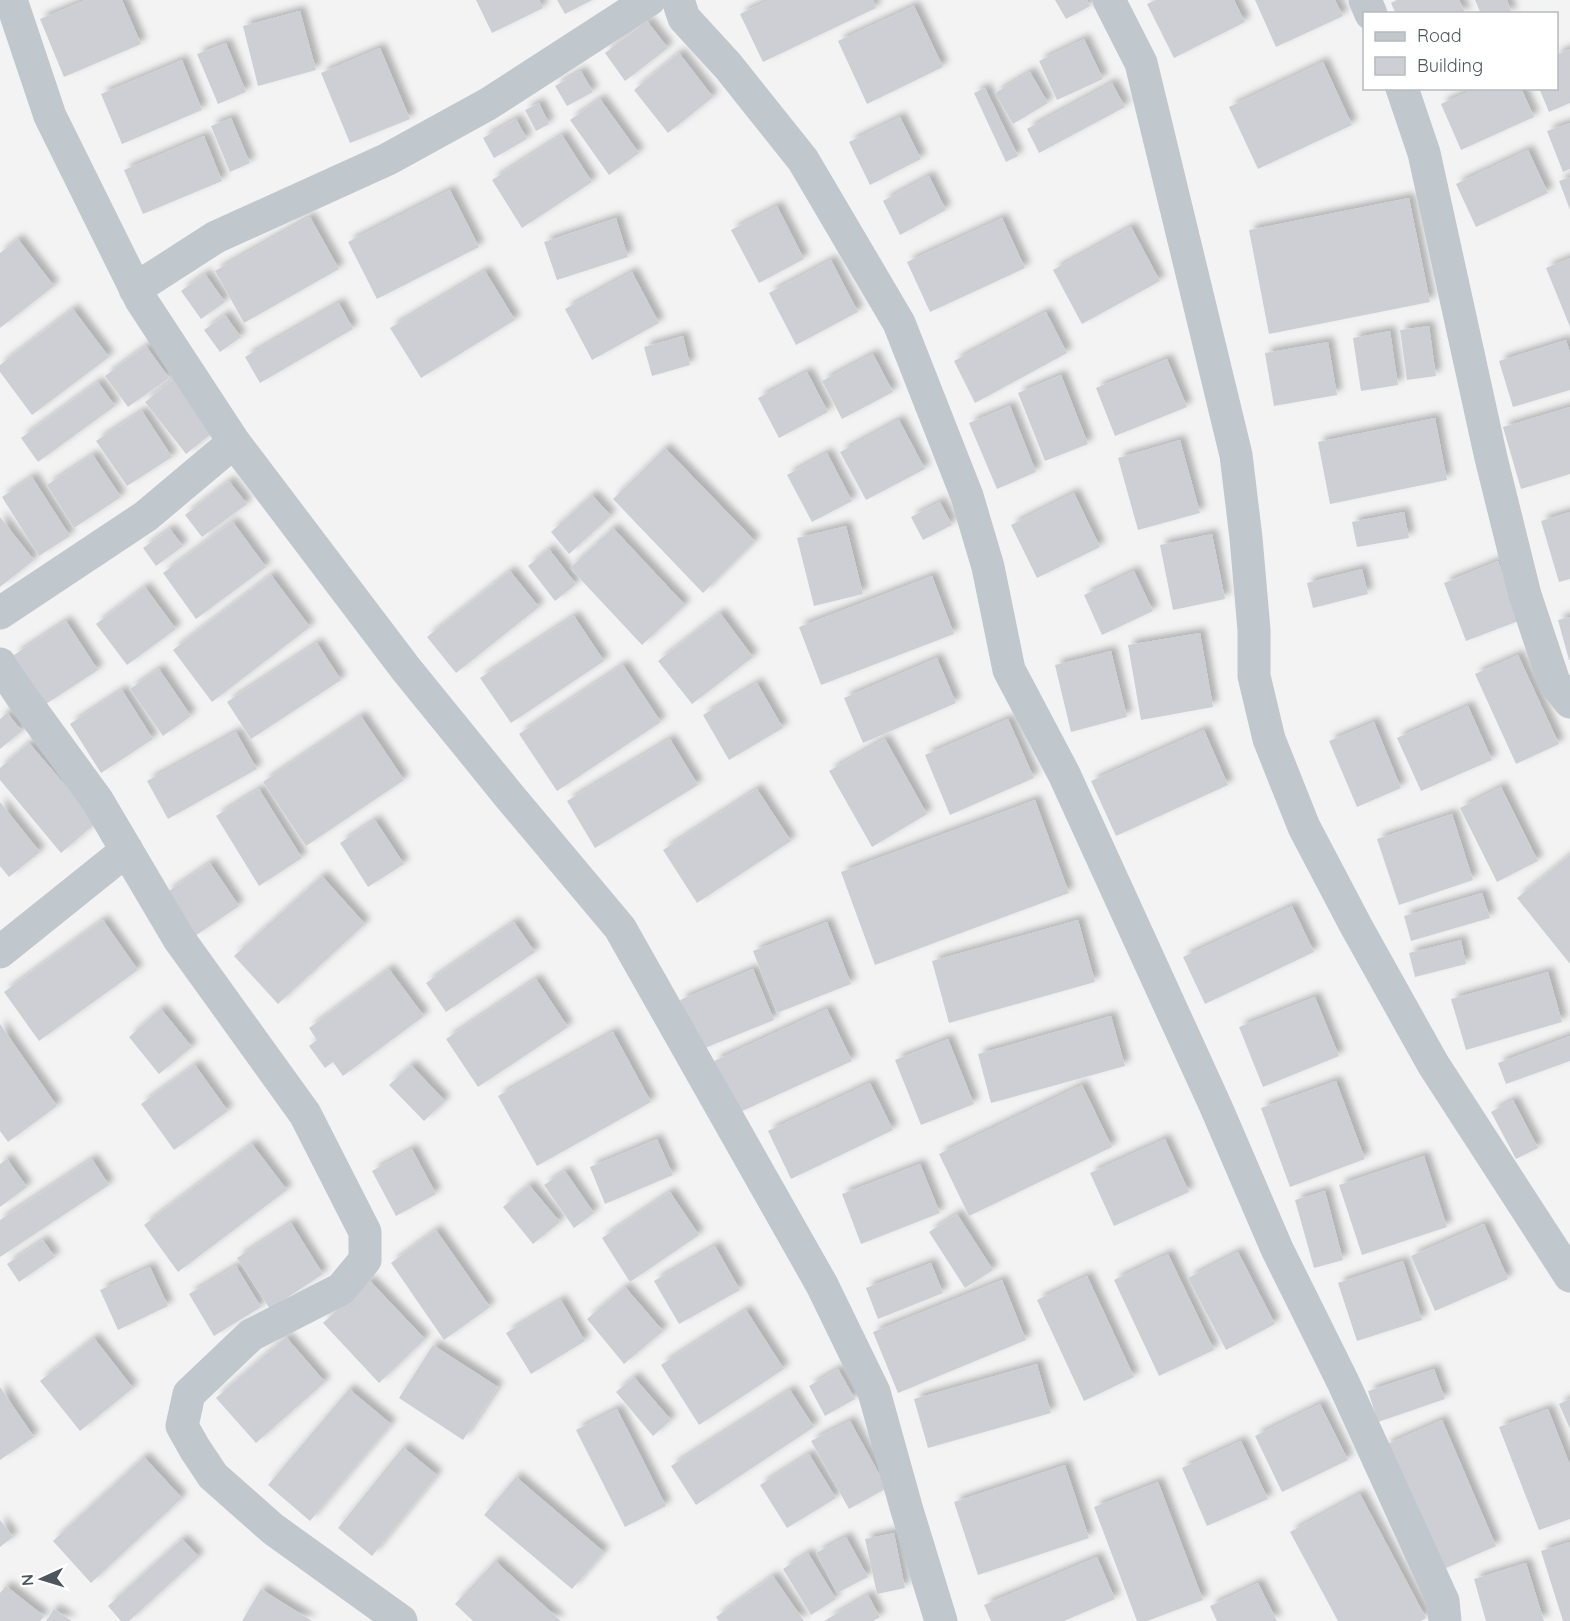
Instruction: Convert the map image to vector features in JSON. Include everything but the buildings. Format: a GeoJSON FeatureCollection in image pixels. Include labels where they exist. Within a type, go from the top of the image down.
{"type":"FeatureCollection","features":[{"type":"Feature","properties":{"kind":"street"},"geometry":{"type":"LineString","coordinates":[[10,0],[50,116],[135,289],[234,441],[406,669],[620,928],[822,1285],[874,1392],[941,1621]]}},
{"type":"Feature","properties":{"kind":"street"},"geometry":{"type":"LineString","coordinates":[[135,289],[216,237],[388,159],[488,104],[649,0]]}},
{"type":"Feature","properties":{"kind":"street"},"geometry":{"type":"LineString","coordinates":[[678,0],[684,18],[728,66],[803,160],[899,323],[967,496],[988,567],[1009,670],[1064,774],[1216,1107],[1277,1249],[1343,1382],[1443,1601],[1445,1621]]}},
{"type":"Feature","properties":{"kind":"street"},"geometry":{"type":"LineString","coordinates":[[1108,0],[1141,63],[1236,454],[1254,630],[1254,676],[1269,739],[1304,826],[1422,1045],[1512,1189],[1570,1276]]}},
{"type":"Feature","properties":{"kind":"street"},"geometry":{"type":"LineString","coordinates":[[1403,90],[1424,153],[1491,458],[1525,595],[1554,682],[1570,702]]}},
{"type":"Feature","properties":{"kind":"street"},"geometry":{"type":"LineString","coordinates":[[0,613],[146,516],[234,441]]}},
{"type":"Feature","properties":{"kind":"street"},"geometry":{"type":"LineString","coordinates":[[0,664],[97,800],[179,939],[305,1114],[365,1232],[365,1260],[341,1289],[251,1335],[189,1394],[182,1426],[213,1476],[273,1529],[400,1621]]}},
{"type":"Feature","properties":{"kind":"street"},"geometry":{"type":"LineString","coordinates":[[0,952],[127,850]]}}]}
